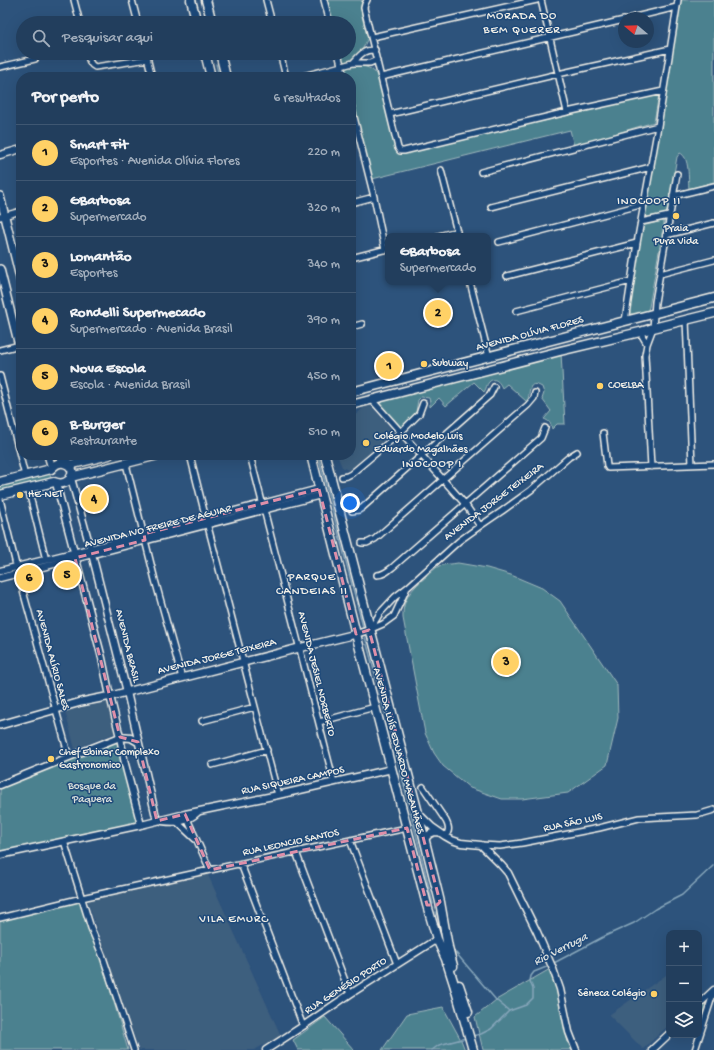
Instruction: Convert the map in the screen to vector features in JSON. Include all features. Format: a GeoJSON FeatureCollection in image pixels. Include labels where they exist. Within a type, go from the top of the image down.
{"type":"FeatureCollection","features":[{"type":"Feature","properties":{"kind":"main road"},"geometry":{"type":"LineString","coordinates":[[191,0],[195,16]]}},
{"type":"Feature","properties":{"kind":"main road"},"geometry":{"type":"LineString","coordinates":[[206,0],[210,16]]}},
{"type":"Feature","properties":{"kind":"main road"},"geometry":{"type":"LineString","coordinates":[[207,60],[210,72]]}},
{"type":"Feature","properties":{"kind":"main road"},"geometry":{"type":"LineString","coordinates":[[222,60],[225,72]]}},
{"type":"Feature","properties":{"kind":"main road"},"geometry":{"type":"LineString","coordinates":[[0,196],[2,217],[16,265]]}},
{"type":"Feature","properties":{"kind":"main road"},"geometry":{"type":"LineString","coordinates":[[0,269],[16,330]]}},
{"type":"Feature","properties":{"kind":"main road","name":"AVENIDA OLÍVIA FLORES"},"geometry":{"type":"LineString","coordinates":[[356,391],[714,298]]}},
{"type":"Feature","properties":{"kind":"main road"},"geometry":{"type":"LineString","coordinates":[[356,404],[714,313]]}},
{"type":"Feature","properties":{"kind":"main road"},"geometry":{"type":"LineString","coordinates":[[622,322],[617,328],[618,332],[622,336]]}},
{"type":"Feature","properties":{"kind":"main road"},"geometry":{"type":"LineString","coordinates":[[406,377],[404,386],[408,390]]}},
{"type":"Feature","properties":{"kind":"main road"},"geometry":{"type":"LineString","coordinates":[[389,381],[396,385],[397,388],[395,394]]}},
{"type":"Feature","properties":{"kind":"main road"},"geometry":{"type":"LineString","coordinates":[[49,460],[51,468],[50,476],[55,482]]}},
{"type":"Feature","properties":{"kind":"main road","name":"AVENIDA BRASIL"},"geometry":{"type":"LineString","coordinates":[[67,460],[68,465],[71,468],[71,478]]}},
{"type":"Feature","properties":{"kind":"main road"},"geometry":{"type":"LineString","coordinates":[[0,482],[51,468],[55,464],[61,463],[68,465],[88,460]]}},
{"type":"Feature","properties":{"kind":"main road"},"geometry":{"type":"LineString","coordinates":[[0,495],[55,482],[60,484],[66,483],[71,478],[140,460]]}},
{"type":"Feature","properties":{"kind":"main road","name":"AVENIDA LUÍS EDUARDO MAGALHÃES"},"geometry":{"type":"LineString","coordinates":[[312,460],[427,905],[437,939],[469,1026]]}},
{"type":"Feature","properties":{"kind":"main road","name":"AVENIDA LUÍS EDUARDO MAGALHÃES"},"geometry":{"type":"LineString","coordinates":[[326,460],[418,813],[440,902],[448,947],[464,997],[474,1047]]}},
{"type":"Feature","properties":{"kind":"main road","name":"AVENIDA JORGE TEIXEIRA"},"geometry":{"type":"LineString","coordinates":[[0,725],[81,702],[127,692],[356,634]]}},
{"type":"Feature","properties":{"kind":"main road"},"geometry":{"type":"LineString","coordinates":[[427,905],[430,907],[435,906],[440,902]]}},
{"type":"Feature","properties":{"kind":"street"},"geometry":{"type":"LineString","coordinates":[[74,0],[78,16]]}},
{"type":"Feature","properties":{"kind":"street"},"geometry":{"type":"LineString","coordinates":[[132,0],[136,16]]}},
{"type":"Feature","properties":{"kind":"street"},"geometry":{"type":"LineString","coordinates":[[266,0],[270,16]]}},
{"type":"Feature","properties":{"kind":"street"},"geometry":{"type":"LineString","coordinates":[[324,0],[328,16]]}},
{"type":"Feature","properties":{"kind":"street"},"geometry":{"type":"LineString","coordinates":[[367,0],[364,8],[398,148],[400,151],[663,91]]}},
{"type":"Feature","properties":{"kind":"street"},"geometry":{"type":"LineString","coordinates":[[372,38],[537,0]]}},
{"type":"Feature","properties":{"kind":"street"},"geometry":{"type":"LineString","coordinates":[[541,0],[567,112]]}},
{"type":"Feature","properties":{"kind":"street"},"geometry":{"type":"LineString","coordinates":[[622,322],[631,281],[651,167],[678,0]]}},
{"type":"Feature","properties":{"kind":"street"},"geometry":{"type":"LineString","coordinates":[[654,12],[677,7]]}},
{"type":"Feature","properties":{"kind":"street"},"geometry":{"type":"LineString","coordinates":[[381,75],[618,21]]}},
{"type":"Feature","properties":{"kind":"street"},"geometry":{"type":"LineString","coordinates":[[353,63],[366,51],[372,38]]}},
{"type":"Feature","properties":{"kind":"street"},"geometry":{"type":"LineString","coordinates":[[390,114],[670,49]]}},
{"type":"Feature","properties":{"kind":"street"},"geometry":{"type":"LineString","coordinates":[[366,51],[375,50]]}},
{"type":"Feature","properties":{"kind":"street"},"geometry":{"type":"LineString","coordinates":[[0,67],[35,60]]}},
{"type":"Feature","properties":{"kind":"street"},"geometry":{"type":"LineString","coordinates":[[89,60],[92,66],[95,67],[141,60]]}},
{"type":"Feature","properties":{"kind":"street"},"geometry":{"type":"LineString","coordinates":[[148,60],[151,72]]}},
{"type":"Feature","properties":{"kind":"street"},"geometry":{"type":"LineString","coordinates":[[282,60],[285,72]]}},
{"type":"Feature","properties":{"kind":"street"},"geometry":{"type":"LineString","coordinates":[[340,60],[343,72]]}},
{"type":"Feature","properties":{"kind":"street"},"geometry":{"type":"LineString","coordinates":[[318,72],[353,63],[366,63],[377,60]]}},
{"type":"Feature","properties":{"kind":"street"},"geometry":{"type":"LineString","coordinates":[[366,63],[374,66],[381,75]]}},
{"type":"Feature","properties":{"kind":"street"},"geometry":{"type":"LineString","coordinates":[[356,125],[385,245]]}},
{"type":"Feature","properties":{"kind":"street"},"geometry":{"type":"LineString","coordinates":[[481,172],[658,126]]}},
{"type":"Feature","properties":{"kind":"street"},"geometry":{"type":"LineString","coordinates":[[0,155],[16,150]]}},
{"type":"Feature","properties":{"kind":"street"},"geometry":{"type":"LineString","coordinates":[[491,207],[651,167]]}},
{"type":"Feature","properties":{"kind":"street"},"geometry":{"type":"LineString","coordinates":[[441,170],[457,233]]}},
{"type":"Feature","properties":{"kind":"street"},"geometry":{"type":"LineString","coordinates":[[651,467],[645,355],[647,344],[653,328],[655,302],[677,174]]}},
{"type":"Feature","properties":{"kind":"street"},"geometry":{"type":"LineString","coordinates":[[673,196],[714,186]]}},
{"type":"Feature","properties":{"kind":"street"},"geometry":{"type":"LineString","coordinates":[[356,201],[374,197]]}},
{"type":"Feature","properties":{"kind":"street"},"geometry":{"type":"LineString","coordinates":[[499,242],[644,204]]}},
{"type":"Feature","properties":{"kind":"street"},"geometry":{"type":"LineString","coordinates":[[2,217],[16,213]]}},
{"type":"Feature","properties":{"kind":"street"},"geometry":{"type":"LineString","coordinates":[[641,222],[669,216]]}},
{"type":"Feature","properties":{"kind":"street"},"geometry":{"type":"LineString","coordinates":[[666,235],[714,223]]}},
{"type":"Feature","properties":{"kind":"street"},"geometry":{"type":"LineString","coordinates":[[507,276],[637,243]]}},
{"type":"Feature","properties":{"kind":"street"},"geometry":{"type":"LineString","coordinates":[[356,257],[385,249]]}},
{"type":"Feature","properties":{"kind":"street"},"geometry":{"type":"LineString","coordinates":[[660,274],[714,260]]}},
{"type":"Feature","properties":{"kind":"street"},"geometry":{"type":"LineString","coordinates":[[516,310],[631,281]]}},
{"type":"Feature","properties":{"kind":"street"},"geometry":{"type":"LineString","coordinates":[[471,285],[489,356]]}},
{"type":"Feature","properties":{"kind":"street"},"geometry":{"type":"LineString","coordinates":[[686,320],[692,465]]}},
{"type":"Feature","properties":{"kind":"street"},"geometry":{"type":"LineString","coordinates":[[356,326],[362,324]]}},
{"type":"Feature","properties":{"kind":"street"},"geometry":{"type":"LineString","coordinates":[[640,332],[647,344]]}},
{"type":"Feature","properties":{"kind":"street"},"geometry":{"type":"LineString","coordinates":[[0,350],[16,346]]}},
{"type":"Feature","properties":{"kind":"street"},"geometry":{"type":"LineString","coordinates":[[0,376],[16,440]]}},
{"type":"Feature","properties":{"kind":"street"},"geometry":{"type":"LineString","coordinates":[[352,511],[362,508],[422,456],[490,396],[494,387]]}},
{"type":"Feature","properties":{"kind":"street"},"geometry":{"type":"LineString","coordinates":[[362,543],[375,539],[532,402],[535,393]]}},
{"type":"Feature","properties":{"kind":"street"},"geometry":{"type":"LineString","coordinates":[[372,400],[465,504],[480,526]]}},
{"type":"Feature","properties":{"kind":"street"},"geometry":{"type":"LineString","coordinates":[[342,477],[351,474],[401,432],[419,414],[423,403]]}},
{"type":"Feature","properties":{"kind":"street"},"geometry":{"type":"LineString","coordinates":[[377,575],[385,573],[394,566],[541,438],[545,428]]}},
{"type":"Feature","properties":{"kind":"street"},"geometry":{"type":"LineString","coordinates":[[603,433],[607,468],[714,464]]}},
{"type":"Feature","properties":{"kind":"street","name":"AVENIDA JORGE TEIXEIRA"},"geometry":{"type":"LineString","coordinates":[[371,629],[373,623],[395,597],[459,541],[531,490],[569,457],[577,452]]}},
{"type":"Feature","properties":{"kind":"street"},"geometry":{"type":"LineString","coordinates":[[21,460],[25,476]]}},
{"type":"Feature","properties":{"kind":"street"},"geometry":{"type":"LineString","coordinates":[[191,460],[278,795]]}},
{"type":"Feature","properties":{"kind":"street","name":"AVENIDA JESIEL NORBERTO"},"geometry":{"type":"LineString","coordinates":[[251,460],[263,511],[334,782]]}},
{"type":"Feature","properties":{"kind":"street"},"geometry":{"type":"LineString","coordinates":[[126,464],[182,678]]}},
{"type":"Feature","properties":{"kind":"street","name":"AVENIDA BRASIL"},"geometry":{"type":"LineString","coordinates":[[71,478],[91,551],[159,821]]}},
{"type":"Feature","properties":{"kind":"street"},"geometry":{"type":"LineString","coordinates":[[55,482],[102,658],[125,764],[141,825]]}},
{"type":"Feature","properties":{"kind":"street"},"geometry":{"type":"LineString","coordinates":[[28,488],[46,560]]}},
{"type":"Feature","properties":{"kind":"street","name":"AVENIDA IVO FREIRE DE AGUIAR"},"geometry":{"type":"LineString","coordinates":[[207,522],[262,504],[320,492]]}},
{"type":"Feature","properties":{"kind":"street","name":"AVENIDA IVO FREIRE DE AGUIAR"},"geometry":{"type":"LineString","coordinates":[[0,571],[17,570],[207,522],[263,511],[320,492]]}},
{"type":"Feature","properties":{"kind":"street","name":"AVENIDA ALÍRIO SALES"},"geometry":{"type":"LineString","coordinates":[[0,499],[17,570],[68,757]]}},
{"type":"Feature","properties":{"kind":"street","name":"AVENIDA IVO FREIRE DE AGUIAR"},"geometry":{"type":"LineString","coordinates":[[0,578],[17,570],[46,560],[74,555]]}},
{"type":"Feature","properties":{"kind":"street","name":"AVENIDA JORGE TEIXEIRA"},"geometry":{"type":"LineString","coordinates":[[356,634],[383,624],[394,616],[408,587]]}},
{"type":"Feature","properties":{"kind":"street"},"geometry":{"type":"LineString","coordinates":[[384,609],[392,609],[395,612],[394,616]]}},
{"type":"Feature","properties":{"kind":"street"},"geometry":{"type":"LineString","coordinates":[[202,721],[255,707]]}},
{"type":"Feature","properties":{"kind":"street"},"geometry":{"type":"LineString","coordinates":[[318,722],[375,708]]}},
{"type":"Feature","properties":{"kind":"street"},"geometry":{"type":"LineString","coordinates":[[0,785],[120,737],[131,738],[138,742]]}},
{"type":"Feature","properties":{"kind":"street"},"geometry":{"type":"LineString","coordinates":[[212,765],[267,750]]}},
{"type":"Feature","properties":{"kind":"street","name":"RUA SIQUEIRA CAMPOS"},"geometry":{"type":"LineString","coordinates":[[0,855],[159,821],[176,819],[182,821],[186,817],[198,812],[392,769]]}},
{"type":"Feature","properties":{"kind":"street"},"geometry":{"type":"LineString","coordinates":[[423,787],[446,821],[448,833],[445,836]]}},
{"type":"Feature","properties":{"kind":"street","name":"RUA SÃO LUIS"},"geometry":{"type":"LineString","coordinates":[[418,813],[439,832],[461,843],[500,846],[522,844],[639,818],[697,815],[714,810]]}},
{"type":"Feature","properties":{"kind":"street"},"geometry":{"type":"LineString","coordinates":[[186,817],[210,870]]}},
{"type":"Feature","properties":{"kind":"street"},"geometry":{"type":"LineString","coordinates":[[176,819],[197,841]]}},
{"type":"Feature","properties":{"kind":"street","name":"RUA LEONCIO SANTOS"},"geometry":{"type":"LineString","coordinates":[[0,918],[82,898],[407,828]]}},
{"type":"Feature","properties":{"kind":"street"},"geometry":{"type":"LineString","coordinates":[[424,841],[432,832],[439,832]]}},
{"type":"Feature","properties":{"kind":"street"},"geometry":{"type":"LineString","coordinates":[[350,840],[397,964]]}},
{"type":"Feature","properties":{"kind":"street"},"geometry":{"type":"LineString","coordinates":[[64,842],[134,1050]]}},
{"type":"Feature","properties":{"kind":"street"},"geometry":{"type":"LineString","coordinates":[[481,845],[501,865],[510,877],[538,932],[560,989],[569,1032],[576,1050]]}},
{"type":"Feature","properties":{"kind":"street"},"geometry":{"type":"LineString","coordinates":[[296,852],[350,994]]}},
{"type":"Feature","properties":{"kind":"street"},"geometry":{"type":"LineString","coordinates":[[240,864],[303,1026]]}},
{"type":"Feature","properties":{"kind":"street","name":"RUA GENÉSIO PORTO"},"geometry":{"type":"LineString","coordinates":[[266,1050],[350,994],[437,939]]}},
{"type":"Feature","properties":{"kind":"street"},"geometry":{"type":"LineString","coordinates":[[701,1002],[714,990]]}},
{"type":"Feature","properties":{"kind":"street"},"geometry":{"type":"LineString","coordinates":[[702,1026],[714,990]]}},
{"type":"Feature","properties":{"kind":"street"},"geometry":{"type":"LineString","coordinates":[[652,1050],[666,1037]]}},
{"type":"Feature","properties":{"kind":"street"},"geometry":{"type":"LineString","coordinates":[[695,1050],[698,1038]]}},
{"type":"Feature","properties":{"kind":"highlighted area"},"geometry":{"type":"Polygon","coordinates":[[[319,489],[356,634],[369,630],[440,902],[437,905],[427,905],[407,828],[210,870],[185,814],[157,821],[138,742],[120,737],[75,558],[145,540],[144,534],[319,489]]]}},
{"type":"Feature","properties":{"kind":"shaded area","name":"Colégio Modelo Luis Eduardo Magalhães"},"geometry":{"type":"Polygon","coordinates":[[[371,406],[393,431],[350,471],[342,467],[339,460],[356,460],[356,414],[363,408],[371,406]]]}},
{"type":"Feature","properties":{"kind":"shaded area"},"geometry":{"type":"Polygon","coordinates":[[[107,702],[115,733],[75,749],[65,711],[107,702]]]}},
{"type":"Feature","properties":{"kind":"shaded area"},"geometry":{"type":"Polygon","coordinates":[[[205,871],[281,1036],[254,1050],[139,1050],[86,897],[205,871]]]}},
{"type":"Feature","properties":{"kind":"shaded area","name":"Sêneca Colégio"},"geometry":{"type":"Polygon","coordinates":[[[666,975],[666,1028],[643,1049],[609,1015],[666,975]]]}},
{"type":"Feature","properties":{"kind":"green space"},"geometry":{"type":"Polygon","coordinates":[[[325,0],[362,0],[362,15],[368,38],[356,57],[356,16],[329,16],[325,0]]]}},
{"type":"Feature","properties":{"kind":"green space"},"geometry":{"type":"Polygon","coordinates":[[[681,0],[714,0],[714,182],[689,189],[687,164],[683,155],[680,153],[677,157],[667,212],[663,215],[646,217],[645,213],[681,0]]]}},
{"type":"Feature","properties":{"kind":"green space"},"geometry":{"type":"Polygon","coordinates":[[[341,60],[350,60],[342,63],[341,60]]]}},
{"type":"Feature","properties":{"kind":"green space"},"geometry":{"type":"Polygon","coordinates":[[[358,65],[371,69],[375,73],[379,80],[395,146],[398,151],[404,153],[659,94],[654,122],[574,146],[570,130],[372,179],[356,119],[356,72],[344,72],[343,69],[358,65]]]}},
{"type":"Feature","properties":{"kind":"green space"},"geometry":{"type":"Polygon","coordinates":[[[662,221],[664,223],[649,307],[647,312],[634,315],[630,313],[629,308],[642,226],[662,221]]]}},
{"type":"Feature","properties":{"kind":"green space"},"geometry":{"type":"Polygon","coordinates":[[[561,353],[565,424],[557,424],[552,429],[550,422],[544,419],[551,411],[542,399],[544,393],[542,387],[537,385],[531,386],[527,402],[507,384],[502,388],[499,382],[495,380],[491,380],[488,383],[484,392],[474,382],[446,406],[439,398],[430,407],[429,398],[421,397],[418,400],[416,412],[400,428],[377,403],[377,401],[561,353]]]}},
{"type":"Feature","properties":{"kind":"green space"},"geometry":{"type":"Polygon","coordinates":[[[51,469],[50,476],[54,482],[0,496],[0,482],[51,469]]]}},
{"type":"Feature","properties":{"kind":"green space"},"geometry":{"type":"Polygon","coordinates":[[[458,563],[487,568],[511,575],[542,588],[560,601],[617,685],[618,718],[607,765],[568,793],[522,799],[502,799],[470,788],[443,766],[434,753],[425,733],[403,618],[403,611],[409,594],[433,571],[439,566],[458,563]]]}},
{"type":"Feature","properties":{"kind":"green space","name":"Bosque da Paquera"},"geometry":{"type":"Polygon","coordinates":[[[118,741],[141,822],[0,853],[0,788],[118,741]]]}},
{"type":"Feature","properties":{"kind":"green space"},"geometry":{"type":"Polygon","coordinates":[[[83,897],[128,1050],[0,1050],[0,917],[83,897]]]}},
{"type":"Feature","properties":{"kind":"green space"},"geometry":{"type":"Polygon","coordinates":[[[550,969],[556,987],[568,1043],[572,1050],[483,1050],[475,1017],[496,1000],[550,969]]]}},
{"type":"Feature","properties":{"kind":"green space"},"geometry":{"type":"Polygon","coordinates":[[[707,999],[702,1016],[702,1003],[707,999]]]}},
{"type":"Feature","properties":{"kind":"green space"},"geometry":{"type":"Polygon","coordinates":[[[443,1007],[465,1050],[382,1050],[407,1014],[443,1007]]]}},
{"type":"Feature","properties":{"kind":"green space"},"geometry":{"type":"Polygon","coordinates":[[[325,1017],[354,1050],[298,1050],[293,1040],[325,1017]]]}},
{"type":"Feature","properties":{"kind":"waterway"},"geometry":{"type":"LineString","coordinates":[[216,64],[218,72]]}},
{"type":"Feature","properties":{"kind":"waterway"},"geometry":{"type":"LineString","coordinates":[[76,471],[119,460]]}},
{"type":"Feature","properties":{"kind":"waterway"},"geometry":{"type":"LineString","coordinates":[[319,460],[363,627]]}},
{"type":"Feature","properties":{"kind":"waterway"},"geometry":{"type":"LineString","coordinates":[[365,637],[399,764],[433,904]]}},
{"type":"Feature","properties":{"kind":"waterway","name":"Rio Verruga"},"geometry":{"type":"LineString","coordinates":[[552,964],[605,936],[634,923],[655,909],[682,895],[714,865]]}},
{"type":"Feature","properties":{"kind":"waterway"},"geometry":{"type":"LineString","coordinates":[[436,912],[439,922]]}},
{"type":"Feature","properties":{"kind":"waterway"},"geometry":{"type":"LineString","coordinates":[[456,953],[496,1000],[508,1010]]}},
{"type":"Feature","properties":{"kind":"waterway","name":"Rio Verruga"},"geometry":{"type":"LineString","coordinates":[[472,1036],[481,1034],[491,1029],[509,1011],[526,1005],[533,998],[533,989],[530,981],[531,976],[534,972],[549,966]]}},
{"type":"Feature","properties":{"kind":"waterway","name":"Rio Verruga"},"geometry":{"type":"LineString","coordinates":[[432,1050],[439,1045],[466,1038]]}},
{"type":"Feature","properties":{"kind":"place","name":"Praia Pura Vida"},"geometry":{"type":"Point","coordinates":[676,216]}},
{"type":"Feature","properties":{"kind":"place","name":"GBarbosa"},"geometry":{"type":"Point","coordinates":[438,313]}},
{"type":"Feature","properties":{"kind":"place","name":"Subway"},"geometry":{"type":"Point","coordinates":[424,364]}},
{"type":"Feature","properties":{"kind":"place","name":"Smart Fit"},"geometry":{"type":"Point","coordinates":[389,366]}},
{"type":"Feature","properties":{"kind":"place","name":"COELBA"},"geometry":{"type":"Point","coordinates":[600,386]}},
{"type":"Feature","properties":{"kind":"place","name":"Colégio Modelo Luis Eduardo Magalhães"},"geometry":{"type":"Point","coordinates":[366,443]}},
{"type":"Feature","properties":{"kind":"place","name":"HE-NET"},"geometry":{"type":"Point","coordinates":[20,495]}},
{"type":"Feature","properties":{"kind":"place","name":"Rondelli Supermecado"},"geometry":{"type":"Point","coordinates":[94,499]}},
{"type":"Feature","properties":{"kind":"place","name":"Nova Escola"},"geometry":{"type":"Point","coordinates":[67,575]}},
{"type":"Feature","properties":{"kind":"place","name":"B-Burger"},"geometry":{"type":"Point","coordinates":[29,578]}},
{"type":"Feature","properties":{"kind":"place","name":"Lomantão"},"geometry":{"type":"Point","coordinates":[506,662]}},
{"type":"Feature","properties":{"kind":"place","name":"Chef Ebiner Complexo Gastronomico"},"geometry":{"type":"Point","coordinates":[51,759]}},
{"type":"Feature","properties":{"kind":"place","name":"Sêneca Colégio"},"geometry":{"type":"Point","coordinates":[654,994]}},
{"type":"Feature","properties":{"kind":"district","name":"MORADA DO BEM QUERER"},"geometry":{"type":"Point","coordinates":[522,24]}},
{"type":"Feature","properties":{"kind":"district","name":"INOCOOP II"},"geometry":{"type":"Point","coordinates":[649,202]}},
{"type":"Feature","properties":{"kind":"district","name":"INOCOOP I"},"geometry":{"type":"Point","coordinates":[432,465]}},
{"type":"Feature","properties":{"kind":"district","name":"PARQUE CANDEIAS II"},"geometry":{"type":"Point","coordinates":[312,585]}},
{"type":"Feature","properties":{"kind":"district","name":"VILA EMURC"},"geometry":{"type":"Point","coordinates":[234,920]}}]}
